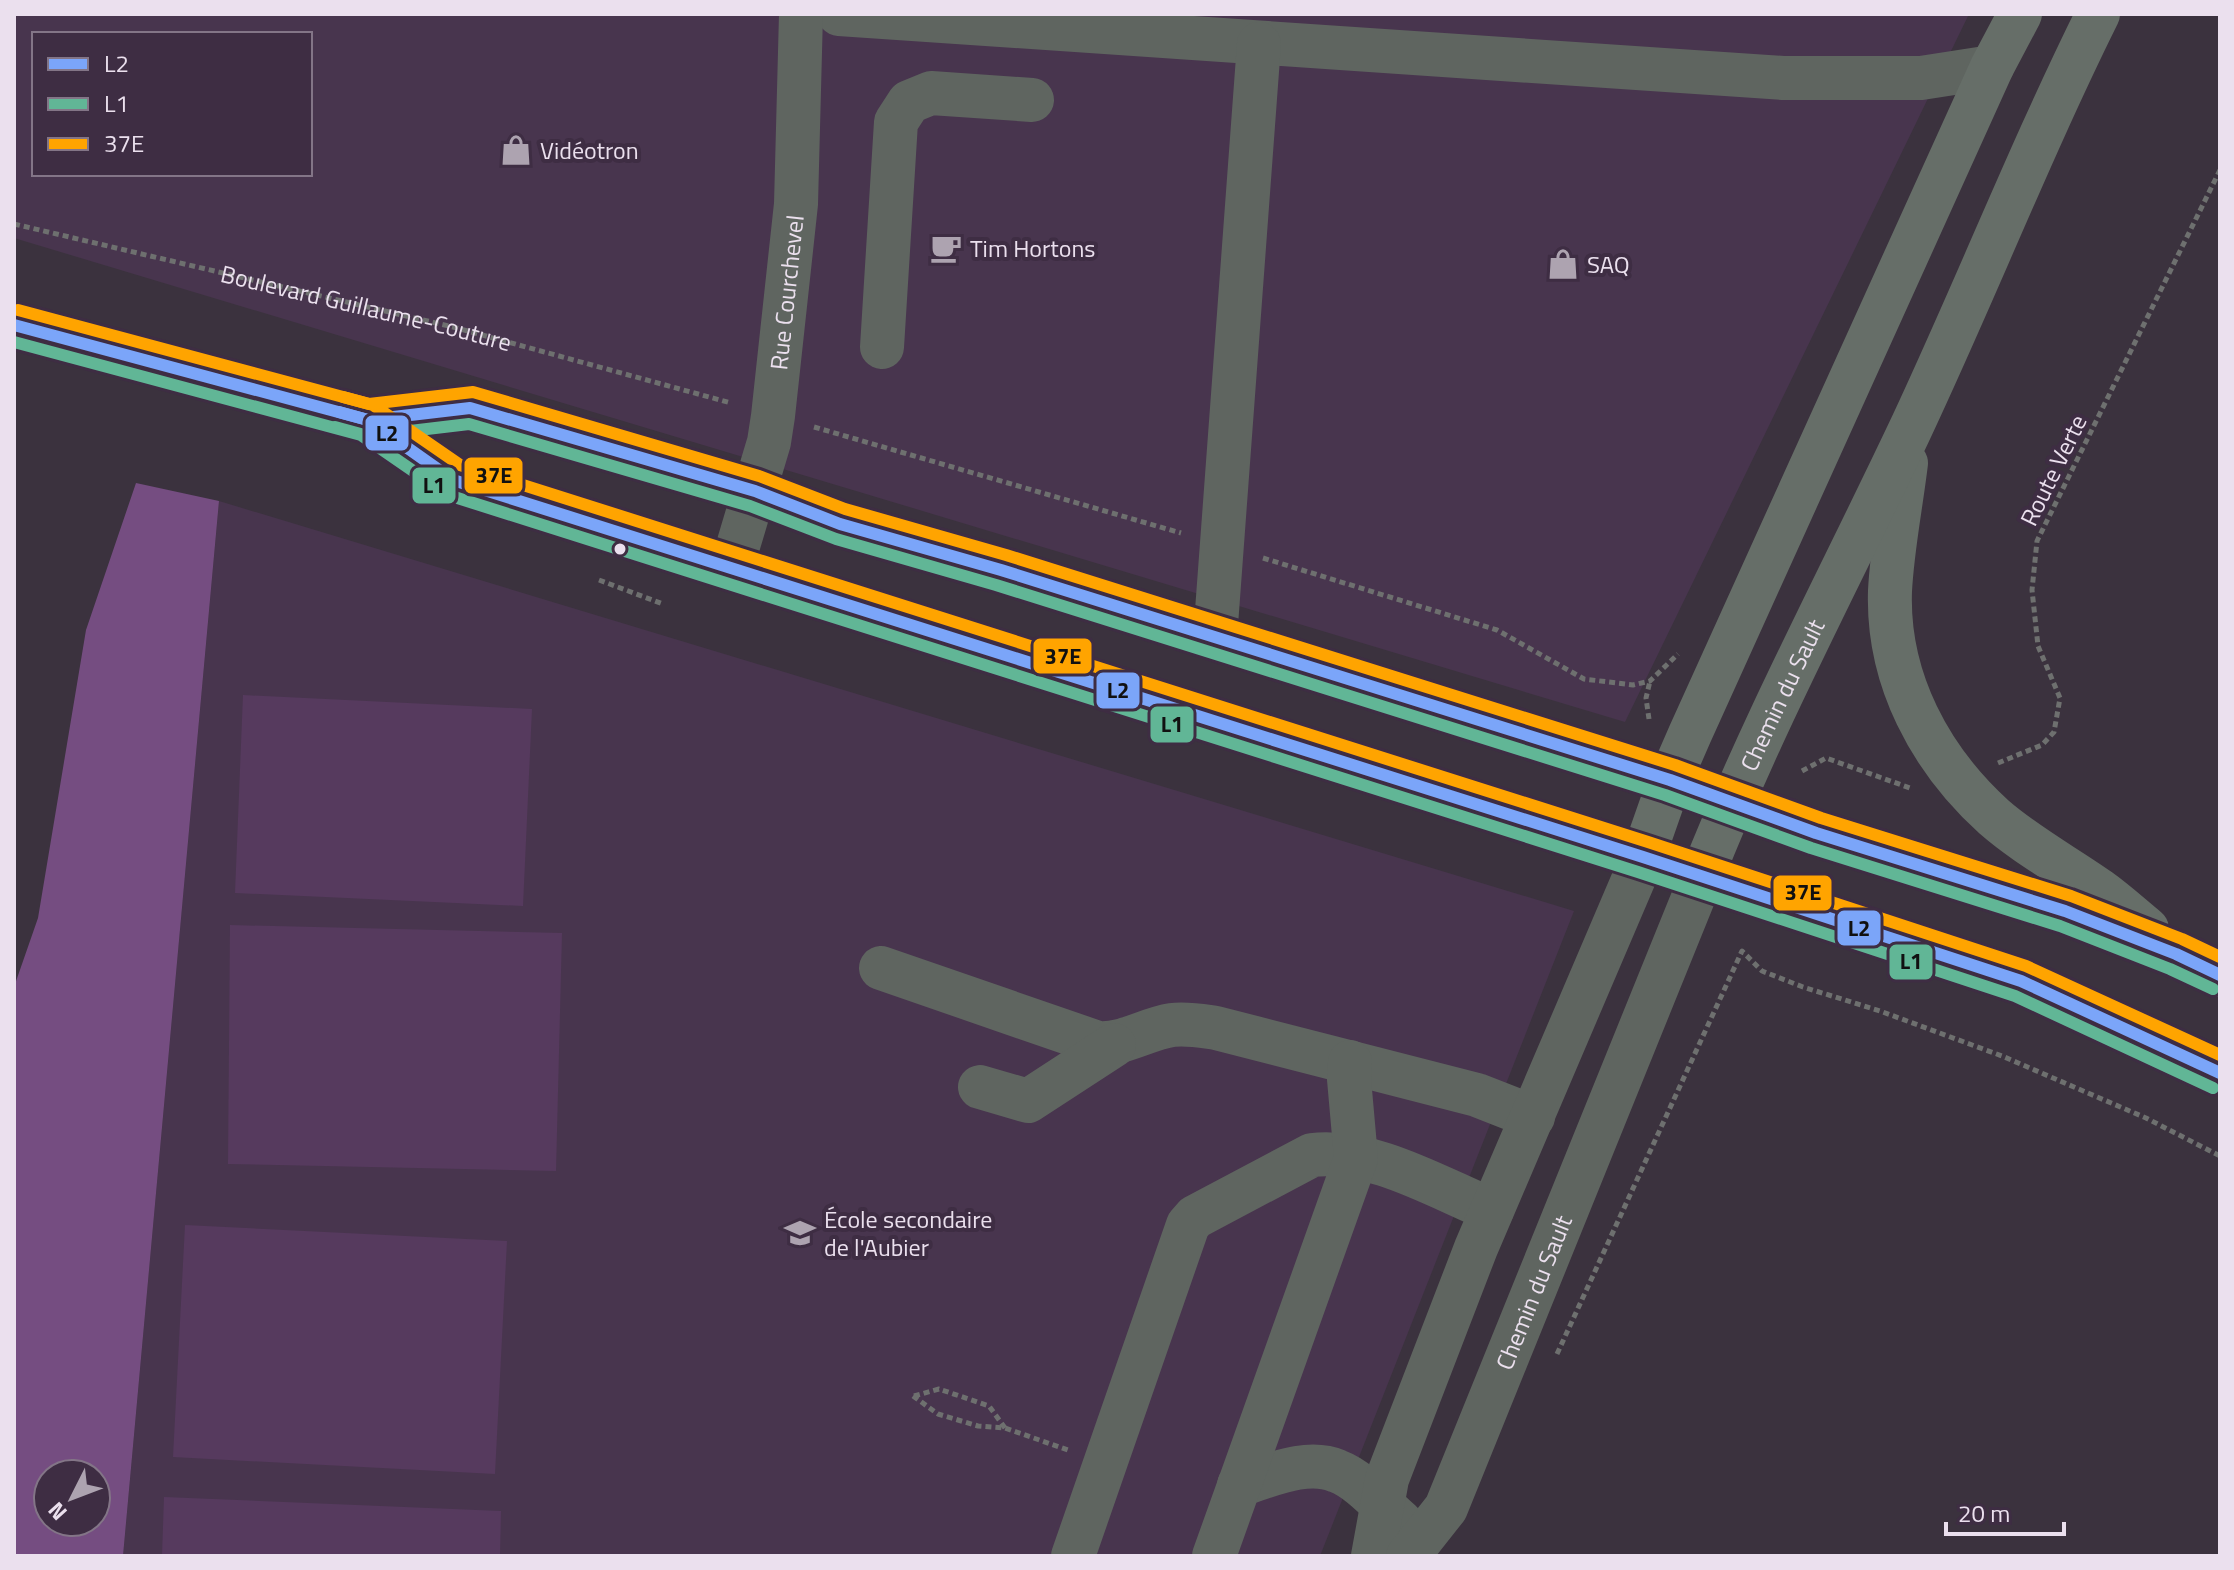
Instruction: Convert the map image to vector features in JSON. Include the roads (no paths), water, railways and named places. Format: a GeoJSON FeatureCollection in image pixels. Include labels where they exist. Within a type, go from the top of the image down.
{"type":"FeatureCollection","features":[{"type":"Feature","properties":{"kind":"main road"},"geometry":{"type":"LineString","coordinates":[[1643,857],[1670,780],[1992,67],[2020,14]]}},
{"type":"Feature","properties":{"kind":"main road","name":"Chemin du Sault"},"geometry":{"type":"LineString","coordinates":[[1702,876],[1731,802],[1910,430],[2060,90],[2098,14]]}},
{"type":"Feature","properties":{"kind":"main road"},"geometry":{"type":"LineString","coordinates":[[14,325],[368,420],[453,480],[732,566],[1559,833],[1643,857],[2021,981],[2220,1073]]}},
{"type":"Feature","properties":{"kind":"main road"},"geometry":{"type":"LineString","coordinates":[[368,420],[470,408],[755,491],[840,524],[1001,570],[1670,780],[1816,833],[2065,911],[2176,954],[2220,975]]}},
{"type":"Feature","properties":{"kind":"main road"},"geometry":{"type":"LineString","coordinates":[[1910,430],[1890,591],[1893,638],[1905,691],[1926,736],[1959,780],[1995,818],[2101,891],[2176,954]]}},
{"type":"Feature","properties":{"kind":"street","name":"Rue Courchevel"},"geometry":{"type":"LineString","coordinates":[[732,566],[769,442],[773,416],[796,204],[801,14]]}},
{"type":"Feature","properties":{"kind":"street"},"geometry":{"type":"LineString","coordinates":[[839,14],[1783,78],[1921,78],[1992,67]]}},
{"type":"Feature","properties":{"kind":"street"},"geometry":{"type":"LineString","coordinates":[[1215,638],[1259,44]]}},
{"type":"Feature","properties":{"kind":"street"},"geometry":{"type":"LineString","coordinates":[[882,347],[896,122],[909,102],[931,93],[1032,100]]}},
{"type":"Feature","properties":{"kind":"street"},"geometry":{"type":"LineString","coordinates":[[1373,1556],[1381,1504],[1392,1465],[1492,1210],[1643,857]]}},
{"type":"Feature","properties":{"kind":"street","name":"Chemin du Sault"},"geometry":{"type":"LineString","coordinates":[[1414,1548],[1446,1508],[1702,876]]}},
{"type":"Feature","properties":{"kind":"street"},"geometry":{"type":"LineString","coordinates":[[881,968],[1098,1043],[1114,1045]]}},
{"type":"Feature","properties":{"kind":"street"},"geometry":{"type":"LineString","coordinates":[[980,1087],[1028,1101],[1114,1045],[1173,1025],[1192,1024],[1477,1095],[1533,1117]]}},
{"type":"Feature","properties":{"kind":"street"},"geometry":{"type":"LineString","coordinates":[[1214,1556],[1356,1158],[1349,1091],[1350,1062]]}},
{"type":"Feature","properties":{"kind":"street"},"geometry":{"type":"LineString","coordinates":[[1073,1556],[1188,1225],[1207,1209],[1312,1155],[1332,1153],[1395,1168],[1492,1210]]}},
{"type":"Feature","properties":{"kind":"street"},"geometry":{"type":"LineString","coordinates":[[1239,1485],[1303,1467],[1338,1471],[1381,1504],[1414,1548]]}},
{"type":"Feature","properties":{"kind":"place","name":"Vidéotron"},"geometry":{"type":"Point","coordinates":[516,150]}},
{"type":"Feature","properties":{"kind":"place","name":"Tim Hortons"},"geometry":{"type":"Point","coordinates":[946,248]}},
{"type":"Feature","properties":{"kind":"place","name":"SAQ"},"geometry":{"type":"Point","coordinates":[1563,264]}},
{"type":"Feature","properties":{"kind":"place","name":"École secondaire de l'Aubier"},"geometry":{"type":"Point","coordinates":[800,1233]}}]}
